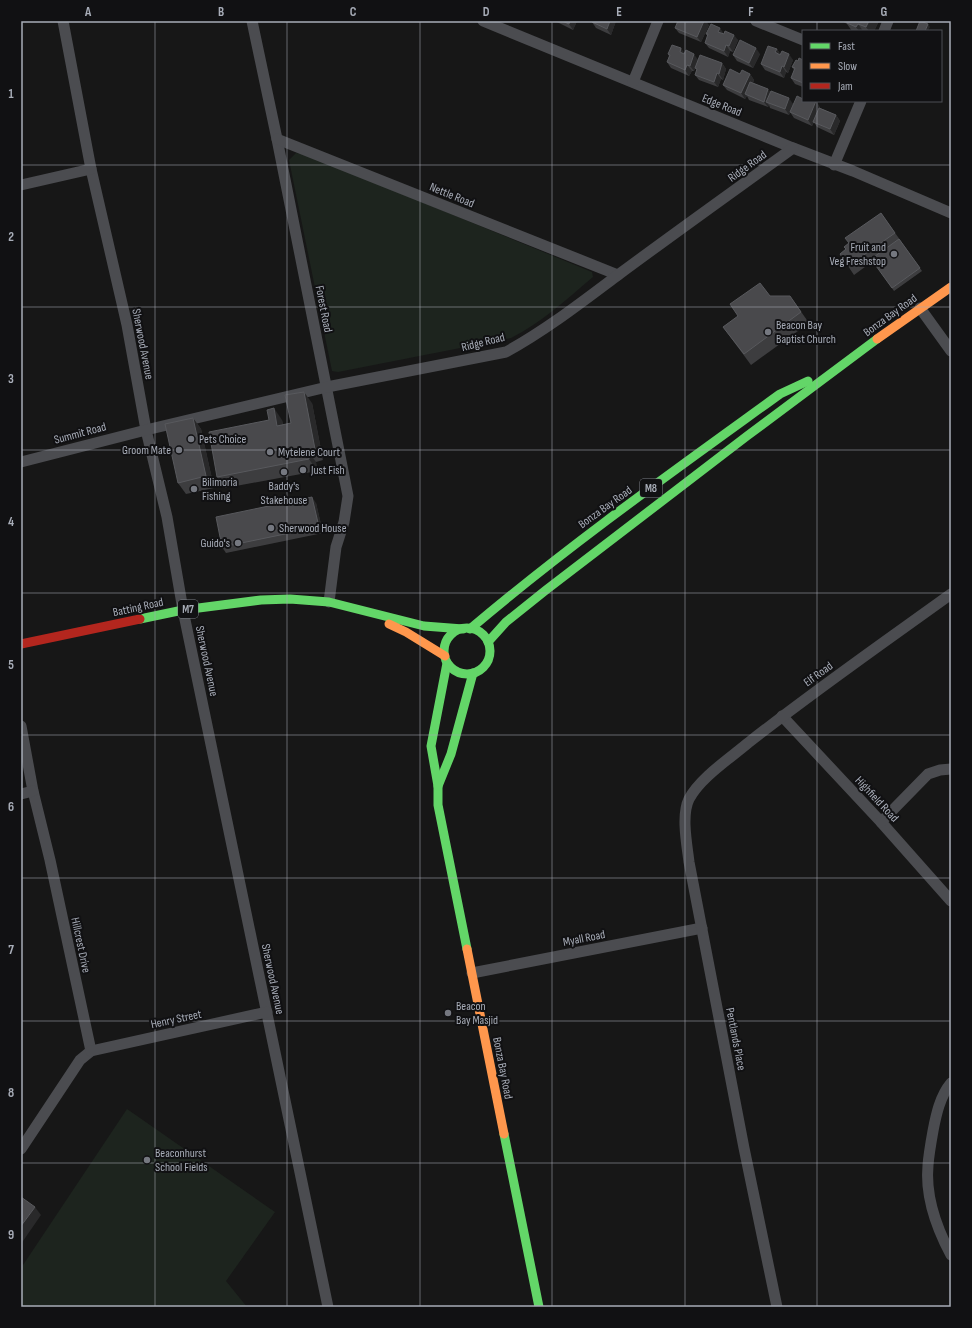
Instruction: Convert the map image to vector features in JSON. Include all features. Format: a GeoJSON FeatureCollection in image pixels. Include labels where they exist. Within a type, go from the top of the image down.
{"type":"FeatureCollection","features":[{"type":"Feature","properties":{"kind":"main road","name":"Bonza Bay Road"},"geometry":{"type":"LineString","coordinates":[[488,642],[506,622],[525,606],[843,364],[951,287]]}},
{"type":"Feature","properties":{"kind":"main road","name":"Bonza Bay Road"},"geometry":{"type":"LineString","coordinates":[[467,629],[532,576],[780,394],[843,364]]}},
{"type":"Feature","properties":{"kind":"main road","name":"Batting Road"},"geometry":{"type":"LineString","coordinates":[[21,644],[183,610],[261,600],[290,599],[328,602],[424,626],[467,629]]}},
{"type":"Feature","properties":{"kind":"main road","name":"Batting Road"},"geometry":{"type":"LineString","coordinates":[[357,609],[406,632],[446,660]]}},
{"type":"Feature","properties":{"kind":"main road"},"geometry":{"type":"LineString","coordinates":[[467,629],[477,631],[484,636],[490,649],[489,657],[481,670],[466,674],[458,672],[452,668],[446,660],[444,649],[450,636],[456,631],[467,629]]}},
{"type":"Feature","properties":{"kind":"main road","name":"Bonza Bay Road"},"geometry":{"type":"LineString","coordinates":[[446,660],[431,746],[438,786],[437,798],[539,1307]]}},
{"type":"Feature","properties":{"kind":"main road","name":"Bonza Bay Road"},"geometry":{"type":"LineString","coordinates":[[438,786],[451,754],[474,673]]}},
{"type":"Feature","properties":{"kind":"street","name":"Sherwood Avenue"},"geometry":{"type":"LineString","coordinates":[[63,21],[91,169],[127,325],[146,430],[167,517],[183,610],[328,1307]]}},
{"type":"Feature","properties":{"kind":"street","name":"Forest Road"},"geometry":{"type":"LineString","coordinates":[[252,21],[348,496],[344,522],[335,552],[328,602]]}},
{"type":"Feature","properties":{"kind":"street","name":"Edge Road"},"geometry":{"type":"LineString","coordinates":[[483,21],[951,213]]}},
{"type":"Feature","properties":{"kind":"street"},"geometry":{"type":"LineString","coordinates":[[633,82],[658,21]]}},
{"type":"Feature","properties":{"kind":"street"},"geometry":{"type":"LineString","coordinates":[[756,21],[802,40]]}},
{"type":"Feature","properties":{"kind":"street"},"geometry":{"type":"LineString","coordinates":[[834,164],[861,102]]}},
{"type":"Feature","properties":{"kind":"street","name":"Nettle Road"},"geometry":{"type":"LineString","coordinates":[[277,139],[618,275]]}},
{"type":"Feature","properties":{"kind":"street","name":"Ridge Road"},"geometry":{"type":"LineString","coordinates":[[146,430],[326,387],[506,352],[526,341],[579,305],[793,148]]}},
{"type":"Feature","properties":{"kind":"street"},"geometry":{"type":"LineString","coordinates":[[21,185],[91,169]]}},
{"type":"Feature","properties":{"kind":"street"},"geometry":{"type":"LineString","coordinates":[[920,308],[951,351]]}},
{"type":"Feature","properties":{"kind":"street","name":"Summit Road"},"geometry":{"type":"LineString","coordinates":[[21,462],[146,430]]}},
{"type":"Feature","properties":{"kind":"street","name":"Elf Road"},"geometry":{"type":"LineString","coordinates":[[704,780],[782,716],[951,594]]}},
{"type":"Feature","properties":{"kind":"street","name":"Highfield Road"},"geometry":{"type":"LineString","coordinates":[[782,716],[881,822],[951,901]]}},
{"type":"Feature","properties":{"kind":"street","name":"Hillcrest Drive"},"geometry":{"type":"LineString","coordinates":[[21,726],[33,791],[50,860],[91,1051]]}},
{"type":"Feature","properties":{"kind":"street"},"geometry":{"type":"LineString","coordinates":[[881,822],[928,774],[940,770],[951,769]]}},
{"type":"Feature","properties":{"kind":"street","name":"Pentlands Place"},"geometry":{"type":"LineString","coordinates":[[704,780],[697,787],[686,808],[689,862],[744,1148],[778,1307]]}},
{"type":"Feature","properties":{"kind":"street"},"geometry":{"type":"LineString","coordinates":[[21,794],[33,791]]}},
{"type":"Feature","properties":{"kind":"street","name":"Myall Road"},"geometry":{"type":"LineString","coordinates":[[472,973],[702,928]]}},
{"type":"Feature","properties":{"kind":"street","name":"Henry Street"},"geometry":{"type":"LineString","coordinates":[[91,1051],[267,1012]]}},
{"type":"Feature","properties":{"kind":"street"},"geometry":{"type":"LineString","coordinates":[[21,1149],[80,1060],[91,1051]]}},
{"type":"Feature","properties":{"kind":"street"},"geometry":{"type":"LineString","coordinates":[[951,1083],[942,1098],[938,1110],[929,1152],[928,1166],[930,1205],[940,1235],[951,1255]]}},
{"type":"Feature","properties":{"kind":"shaded area"},"geometry":{"type":"Polygon","coordinates":[[[296,153],[308,155],[592,272],[593,277],[543,318],[511,338],[338,372],[332,371],[289,160],[296,153]]]}},
{"type":"Feature","properties":{"kind":"shaded area","name":"Beaconhurst School Fields"},"geometry":{"type":"Polygon","coordinates":[[[127,1109],[275,1212],[226,1281],[247,1307],[21,1307],[21,1268],[127,1109]]]}},
{"type":"Feature","properties":{"kind":"building"},"geometry":{"type":"Polygon","coordinates":[[[562,21],[570,21],[569,24],[562,21]]]}},
{"type":"Feature","properties":{"kind":"building"},"geometry":{"type":"Polygon","coordinates":[[[592,21],[610,21],[607,29],[592,21]]]}},
{"type":"Feature","properties":{"kind":"building"},"geometry":{"type":"Polygon","coordinates":[[[678,21],[704,21],[697,37],[675,28],[678,21]]]}},
{"type":"Feature","properties":{"kind":"building"},"geometry":{"type":"Polygon","coordinates":[[[847,21],[869,21],[866,27],[858,24],[856,27],[847,23],[847,21]]]}},
{"type":"Feature","properties":{"kind":"building"},"geometry":{"type":"Polygon","coordinates":[[[920,21],[928,24],[925,30],[916,30],[920,21]]]}},
{"type":"Feature","properties":{"kind":"building"},"geometry":{"type":"Polygon","coordinates":[[[711,24],[720,28],[718,32],[724,34],[725,31],[734,35],[729,46],[726,45],[724,51],[705,43],[708,34],[706,34],[711,24]]]}},
{"type":"Feature","properties":{"kind":"building"},"geometry":{"type":"Polygon","coordinates":[[[740,40],[756,48],[749,63],[733,55],[740,40]]]}},
{"type":"Feature","properties":{"kind":"building"},"geometry":{"type":"Polygon","coordinates":[[[672,45],[681,48],[680,52],[684,54],[686,50],[694,54],[690,66],[687,65],[685,70],[667,62],[670,55],[668,54],[672,45]]]}},
{"type":"Feature","properties":{"kind":"building"},"geometry":{"type":"Polygon","coordinates":[[[768,46],[777,49],[775,52],[780,55],[782,51],[789,54],[784,67],[782,66],[780,72],[761,64],[768,46]]]}},
{"type":"Feature","properties":{"kind":"building"},"geometry":{"type":"Polygon","coordinates":[[[700,55],[722,63],[719,74],[717,73],[714,82],[695,75],[697,69],[695,68],[700,55]]]}},
{"type":"Feature","properties":{"kind":"building"},"geometry":{"type":"Polygon","coordinates":[[[799,58],[802,60],[802,83],[791,78],[795,68],[792,67],[796,60],[798,61],[799,58]]]}},
{"type":"Feature","properties":{"kind":"building"},"geometry":{"type":"Polygon","coordinates":[[[730,69],[740,74],[742,70],[750,74],[741,93],[723,85],[730,69]]]}},
{"type":"Feature","properties":{"kind":"building"},"geometry":{"type":"Polygon","coordinates":[[[750,82],[768,89],[764,102],[745,94],[750,82]]]}},
{"type":"Feature","properties":{"kind":"building"},"geometry":{"type":"Polygon","coordinates":[[[771,91],[789,98],[785,109],[766,102],[771,91]]]}},
{"type":"Feature","properties":{"kind":"building"},"geometry":{"type":"Polygon","coordinates":[[[797,96],[802,98],[802,102],[816,102],[808,120],[790,112],[797,96]]]}},
{"type":"Feature","properties":{"kind":"building"},"geometry":{"type":"Polygon","coordinates":[[[819,108],[836,115],[830,129],[813,122],[819,108]]]}},
{"type":"Feature","properties":{"kind":"building"},"geometry":{"type":"Polygon","coordinates":[[[881,213],[895,233],[848,266],[840,254],[846,249],[844,247],[849,243],[845,238],[881,213]]]}},
{"type":"Feature","properties":{"kind":"building"},"geometry":{"type":"Polygon","coordinates":[[[899,239],[920,268],[892,288],[871,259],[899,239]]]}},
{"type":"Feature","properties":{"kind":"building","name":"Beacon Bay Baptist Church"},"geometry":{"type":"Polygon","coordinates":[[[760,283],[770,296],[790,296],[801,312],[744,354],[723,327],[738,316],[730,304],[760,283]]]}},
{"type":"Feature","properties":{"kind":"building","name":"Mytelene Court"},"geometry":{"type":"Polygon","coordinates":[[[304,392],[315,449],[308,451],[309,459],[217,477],[209,432],[269,420],[267,410],[274,408],[277,426],[291,423],[285,395],[304,392]]]}},
{"type":"Feature","properties":{"kind":"building"},"geometry":{"type":"Polygon","coordinates":[[[193,418],[206,476],[178,483],[165,424],[193,418]]]}},
{"type":"Feature","properties":{"kind":"building","name":"Sherwood House"},"geometry":{"type":"Polygon","coordinates":[[[312,497],[319,527],[222,547],[216,517],[312,497]]]}},
{"type":"Feature","properties":{"kind":"building"},"geometry":{"type":"Polygon","coordinates":[[[21,1197],[35,1207],[21,1226],[21,1197]]]}},
{"type":"Feature","properties":{"kind":"traffic: fast"},"geometry":{"type":"LineString","coordinates":[[488,642],[506,622],[546,590],[747,436],[877,339]]}},
{"type":"Feature","properties":{"kind":"traffic: fast"},"geometry":{"type":"LineString","coordinates":[[470,629],[545,568],[662,480],[780,394],[808,381]]}},
{"type":"Feature","properties":{"kind":"traffic: fast"},"geometry":{"type":"LineString","coordinates":[[140,619],[183,610],[261,600],[290,599],[329,602],[424,626],[463,629]]}},
{"type":"Feature","properties":{"kind":"traffic: fast"},"geometry":{"type":"LineString","coordinates":[[467,628],[480,632],[486,638],[490,651],[486,664],[480,670],[467,674],[454,670],[448,664],[444,651],[448,638],[454,632],[467,628]]}},
{"type":"Feature","properties":{"kind":"traffic: fast"},"geometry":{"type":"LineString","coordinates":[[447,663],[431,746],[438,786],[438,805],[467,949]]}},
{"type":"Feature","properties":{"kind":"traffic: fast"},"geometry":{"type":"LineString","coordinates":[[438,786],[451,754],[473,673]]}},
{"type":"Feature","properties":{"kind":"traffic: fast"},"geometry":{"type":"LineString","coordinates":[[504,1134],[539,1307]]}},
{"type":"Feature","properties":{"kind":"traffic: slow"},"geometry":{"type":"LineString","coordinates":[[877,339],[951,287]]}},
{"type":"Feature","properties":{"kind":"traffic: slow"},"geometry":{"type":"LineString","coordinates":[[389,624],[406,632],[445,656]]}},
{"type":"Feature","properties":{"kind":"traffic: slow"},"geometry":{"type":"LineString","coordinates":[[467,949],[504,1134]]}},
{"type":"Feature","properties":{"kind":"traffic: jam"},"geometry":{"type":"LineString","coordinates":[[21,644],[140,619]]}},
{"type":"Feature","properties":{"kind":"place","name":"Fruit and Veg Freshstop"},"geometry":{"type":"Point","coordinates":[894,254]}},
{"type":"Feature","properties":{"kind":"place","name":"Beacon Bay Baptist Church"},"geometry":{"type":"Point","coordinates":[768,332]}},
{"type":"Feature","properties":{"kind":"place","name":"Pets Choice"},"geometry":{"type":"Point","coordinates":[191,439]}},
{"type":"Feature","properties":{"kind":"place","name":"Groom Mate"},"geometry":{"type":"Point","coordinates":[179,450]}},
{"type":"Feature","properties":{"kind":"place","name":"Mytelene Court"},"geometry":{"type":"Point","coordinates":[270,452]}},
{"type":"Feature","properties":{"kind":"place","name":"Just Fish"},"geometry":{"type":"Point","coordinates":[303,470]}},
{"type":"Feature","properties":{"kind":"place","name":"Baddy's Stakehouse"},"geometry":{"type":"Point","coordinates":[284,472]}},
{"type":"Feature","properties":{"kind":"place","name":"Bilimoria Fishing"},"geometry":{"type":"Point","coordinates":[194,489]}},
{"type":"Feature","properties":{"kind":"place","name":"Sherwood House"},"geometry":{"type":"Point","coordinates":[271,528]}},
{"type":"Feature","properties":{"kind":"place","name":"Guido's"},"geometry":{"type":"Point","coordinates":[238,543]}},
{"type":"Feature","properties":{"kind":"place","name":"Beacon Bay Masjid"},"geometry":{"type":"Point","coordinates":[448,1013]}},
{"type":"Feature","properties":{"kind":"place","name":"Beaconhurst School Fields"},"geometry":{"type":"Point","coordinates":[147,1160]}}]}
